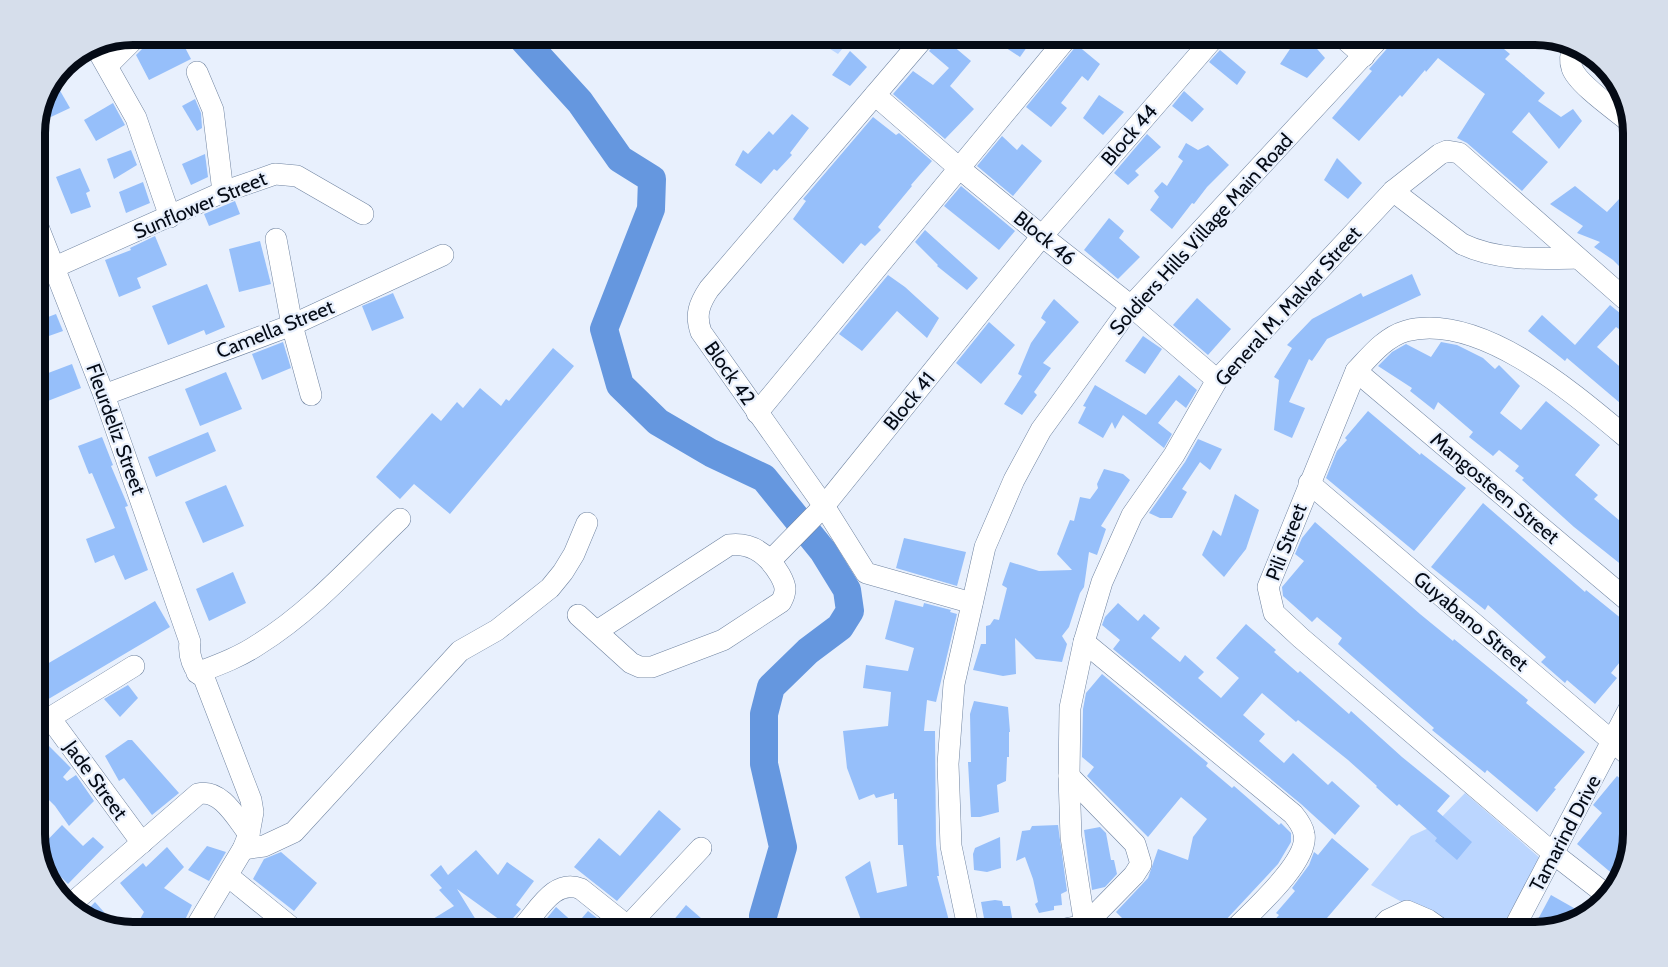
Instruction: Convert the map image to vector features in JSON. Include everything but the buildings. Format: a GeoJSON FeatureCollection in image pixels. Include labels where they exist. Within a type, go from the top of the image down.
{"type":"FeatureCollection","features":[{"type":"Feature","properties":{"kind":"street","name":"Block 42"},"geometry":{"type":"LineString","coordinates":[[918,45],[709,289],[697,312],[697,321],[701,332],[757,413],[810,520],[866,573],[972,603]]}},
{"type":"Feature","properties":{"kind":"street"},"geometry":{"type":"LineString","coordinates":[[757,413],[1061,45]]}},
{"type":"Feature","properties":{"kind":"street","name":"Block 44"},"geometry":{"type":"LineString","coordinates":[[1042,236],[1207,45]]}},
{"type":"Feature","properties":{"kind":"street"},"geometry":{"type":"LineString","coordinates":[[1352,45],[1364,56]]}},
{"type":"Feature","properties":{"kind":"street","name":"Soldiers Hills Village Main Road"},"geometry":{"type":"LineString","coordinates":[[967,922],[951,846],[948,764],[954,684],[985,547],[1014,480],[1041,430],[1131,306],[1374,45]]}},
{"type":"Feature","properties":{"kind":"street"},"geometry":{"type":"LineString","coordinates":[[120,46],[103,57],[136,118],[170,217]]}},
{"type":"Feature","properties":{"kind":"street"},"geometry":{"type":"LineString","coordinates":[[1571,53],[1571,67],[1577,78],[1621,114]]}},
{"type":"Feature","properties":{"kind":"street"},"geometry":{"type":"LineString","coordinates":[[197,72],[213,110],[223,192]]}},
{"type":"Feature","properties":{"kind":"street","name":"Block 46"},"geometry":{"type":"LineString","coordinates":[[875,95],[959,168],[1131,306],[1217,380]]}},
{"type":"Feature","properties":{"kind":"street","name":"General M. Malvar Street"},"geometry":{"type":"LineString","coordinates":[[1084,922],[1071,837],[1069,776],[1070,708],[1084,642],[1102,582],[1132,515],[1174,455],[1217,380],[1393,191],[1440,154],[1454,151],[1623,297]]}},
{"type":"Feature","properties":{"kind":"street","name":"Sunflower Street"},"geometry":{"type":"LineString","coordinates":[[45,272],[223,192],[275,174],[290,174],[363,214]]}},
{"type":"Feature","properties":{"kind":"street"},"geometry":{"type":"LineString","coordinates":[[1393,191],[1462,244],[1475,250],[1489,254],[1544,259],[1577,258]]}},
{"type":"Feature","properties":{"kind":"street","name":"Block 41"},"geometry":{"type":"LineString","coordinates":[[771,560],[810,520],[1042,236]]}},
{"type":"Feature","properties":{"kind":"street"},"geometry":{"type":"LineString","coordinates":[[276,239],[292,325],[311,395]]}},
{"type":"Feature","properties":{"kind":"street","name":"Fleurdeliz Street"},"geometry":{"type":"LineString","coordinates":[[45,244],[105,395],[190,642],[189,652],[202,673],[251,800],[253,812],[246,842],[200,922]]}},
{"type":"Feature","properties":{"kind":"street","name":"Camella Street"},"geometry":{"type":"LineString","coordinates":[[105,395],[292,325],[443,255]]}},
{"type":"Feature","properties":{"kind":"street","name":"Pili Street"},"geometry":{"type":"LineString","coordinates":[[1602,891],[1554,854],[1300,638],[1274,613],[1268,587],[1356,371],[1382,344],[1404,332],[1428,328],[1455,331],[1485,341],[1527,361],[1583,401],[1623,435]]}},
{"type":"Feature","properties":{"kind":"street","name":"Mangosteen Street"},"geometry":{"type":"LineString","coordinates":[[1356,371],[1623,596]]}},
{"type":"Feature","properties":{"kind":"street","name":"Guyabano Street"},"geometry":{"type":"LineString","coordinates":[[1309,483],[1623,750]]}},
{"type":"Feature","properties":{"kind":"street"},"geometry":{"type":"LineString","coordinates":[[202,673],[258,645],[282,628],[314,602],[400,519]]}},
{"type":"Feature","properties":{"kind":"street"},"geometry":{"type":"LineString","coordinates":[[75,900],[198,794],[205,792],[221,800],[246,842],[264,846],[294,832],[460,651],[497,630],[550,588],[574,554],[587,523]]}},
{"type":"Feature","properties":{"kind":"street"},"geometry":{"type":"LineString","coordinates":[[578,615],[631,663],[640,667],[652,667],[723,640],[781,602],[786,586],[771,560],[746,546],[729,545],[597,631]]}},
{"type":"Feature","properties":{"kind":"street"},"geometry":{"type":"LineString","coordinates":[[1084,642],[1293,814],[1300,824],[1305,836],[1303,850],[1294,867],[1242,922]]}},
{"type":"Feature","properties":{"kind":"street"},"geometry":{"type":"LineString","coordinates":[[45,721],[134,666]]}},
{"type":"Feature","properties":{"kind":"street","name":"Tamarind Drive"},"geometry":{"type":"LineString","coordinates":[[1518,922],[1623,723]]}},
{"type":"Feature","properties":{"kind":"street","name":"Jade Street"},"geometry":{"type":"LineString","coordinates":[[45,727],[142,843]]}},
{"type":"Feature","properties":{"kind":"street"},"geometry":{"type":"LineString","coordinates":[[1069,776],[1135,844],[1141,864],[1134,875],[1091,922]]}},
{"type":"Feature","properties":{"kind":"street"},"geometry":{"type":"LineString","coordinates":[[637,922],[701,848]]}},
{"type":"Feature","properties":{"kind":"street"},"geometry":{"type":"LineString","coordinates":[[228,876],[284,922]]}},
{"type":"Feature","properties":{"kind":"street"},"geometry":{"type":"LineString","coordinates":[[528,922],[556,890],[565,885],[573,885],[581,889],[622,922]]}},
{"type":"Feature","properties":{"kind":"street"},"geometry":{"type":"LineString","coordinates":[[1386,922],[1407,911],[1431,922]]}},
{"type":"Feature","properties":{"kind":"shaded area"},"geometry":{"type":"Polygon","coordinates":[[[828,45],[846,45],[838,54],[827,47],[828,45]]]}},
{"type":"Feature","properties":{"kind":"shaded area"},"geometry":{"type":"Polygon","coordinates":[[[1465,793],[1540,858],[1505,922],[1438,922],[1371,885],[1411,836],[1433,826],[1465,793]]]}},
{"type":"Feature","properties":{"kind":"waterway"},"geometry":{"type":"LineString","coordinates":[[528,45],[580,102],[620,159],[652,179],[651,209],[604,329],[620,385],[658,422],[711,453],[764,478],[823,551],[847,590],[850,611],[840,627],[808,651],[771,687],[764,714],[764,764],[783,847],[763,916],[763,922]]}}]}
